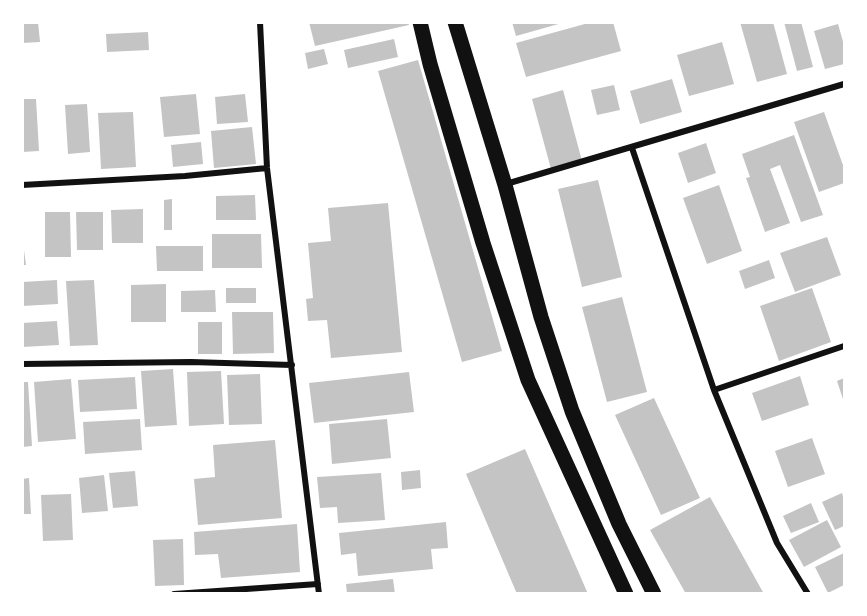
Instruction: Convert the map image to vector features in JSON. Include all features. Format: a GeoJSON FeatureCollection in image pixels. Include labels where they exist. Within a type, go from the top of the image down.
{"type":"FeatureCollection","features":[{"type":"Feature","properties":{"kind":"main road"},"geometry":{"type":"LineString","coordinates":[[420,22],[430,64],[483,243],[528,380],[626,594]]}},
{"type":"Feature","properties":{"kind":"main road"},"geometry":{"type":"LineString","coordinates":[[455,22],[505,184],[541,317],[572,411],[619,524],[654,594]]}},
{"type":"Feature","properties":{"kind":"street"},"geometry":{"type":"LineString","coordinates":[[260,22],[267,168],[319,594]]}},
{"type":"Feature","properties":{"kind":"street"},"geometry":{"type":"LineString","coordinates":[[505,184],[844,84]]}},
{"type":"Feature","properties":{"kind":"street"},"geometry":{"type":"LineString","coordinates":[[632,148],[714,390],[777,543],[808,594]]}},
{"type":"Feature","properties":{"kind":"street"},"geometry":{"type":"LineString","coordinates":[[22,184],[185,176],[267,168]]}},
{"type":"Feature","properties":{"kind":"street"},"geometry":{"type":"LineString","coordinates":[[714,390],[844,346]]}},
{"type":"Feature","properties":{"kind":"street"},"geometry":{"type":"LineString","coordinates":[[22,364],[191,362],[292,365]]}},
{"type":"Feature","properties":{"kind":"street"},"geometry":{"type":"LineString","coordinates":[[174,594],[318,584]]}},
{"type":"Feature","properties":{"kind":"building"},"geometry":{"type":"Polygon","coordinates":[[[22,22],[38,22],[40,42],[22,43],[22,22]]]}},
{"type":"Feature","properties":{"kind":"building"},"geometry":{"type":"Polygon","coordinates":[[[309,22],[408,22],[409,25],[315,46],[309,22]]]}},
{"type":"Feature","properties":{"kind":"building"},"geometry":{"type":"Polygon","coordinates":[[[512,22],[562,22],[562,23],[516,36],[512,22]]]}},
{"type":"Feature","properties":{"kind":"building"},"geometry":{"type":"Polygon","coordinates":[[[592,22],[613,22],[621,51],[526,77],[516,43],[592,22]]]}},
{"type":"Feature","properties":{"kind":"building"},"geometry":{"type":"Polygon","coordinates":[[[740,22],[773,22],[787,74],[757,82],[740,22]]]}},
{"type":"Feature","properties":{"kind":"building"},"geometry":{"type":"Polygon","coordinates":[[[784,22],[801,22],[813,67],[797,71],[784,22]]]}},
{"type":"Feature","properties":{"kind":"building"},"geometry":{"type":"Polygon","coordinates":[[[838,24],[844,45],[844,64],[825,69],[814,31],[838,24]]]}},
{"type":"Feature","properties":{"kind":"building"},"geometry":{"type":"Polygon","coordinates":[[[148,32],[149,50],[107,52],[106,34],[148,32]]]}},
{"type":"Feature","properties":{"kind":"building"},"geometry":{"type":"Polygon","coordinates":[[[394,39],[398,57],[348,68],[344,50],[394,39]]]}},
{"type":"Feature","properties":{"kind":"building"},"geometry":{"type":"Polygon","coordinates":[[[722,42],[734,84],[689,96],[677,55],[722,42]]]}},
{"type":"Feature","properties":{"kind":"building"},"geometry":{"type":"Polygon","coordinates":[[[324,49],[328,64],[308,69],[305,53],[324,49]]]}},
{"type":"Feature","properties":{"kind":"building"},"geometry":{"type":"Polygon","coordinates":[[[418,60],[502,351],[462,362],[378,71],[418,60]]]}},
{"type":"Feature","properties":{"kind":"building"},"geometry":{"type":"Polygon","coordinates":[[[672,79],[682,112],[640,124],[630,91],[672,79]]]}},
{"type":"Feature","properties":{"kind":"building"},"geometry":{"type":"Polygon","coordinates":[[[614,85],[620,110],[597,115],[591,90],[614,85]]]}},
{"type":"Feature","properties":{"kind":"building"},"geometry":{"type":"Polygon","coordinates":[[[563,90],[582,161],[551,169],[532,99],[563,90]]]}},
{"type":"Feature","properties":{"kind":"building"},"geometry":{"type":"Polygon","coordinates":[[[196,94],[200,134],[164,137],[160,97],[196,94]]]}},
{"type":"Feature","properties":{"kind":"building"},"geometry":{"type":"Polygon","coordinates":[[[245,94],[248,122],[217,124],[215,97],[245,94]]]}},
{"type":"Feature","properties":{"kind":"building"},"geometry":{"type":"Polygon","coordinates":[[[22,99],[36,99],[39,151],[22,152],[22,99]]]}},
{"type":"Feature","properties":{"kind":"building"},"geometry":{"type":"Polygon","coordinates":[[[87,104],[90,152],[68,154],[65,105],[87,104]]]}},
{"type":"Feature","properties":{"kind":"building"},"geometry":{"type":"Polygon","coordinates":[[[133,112],[136,167],[101,169],[98,113],[133,112]]]}},
{"type":"Feature","properties":{"kind":"building"},"geometry":{"type":"Polygon","coordinates":[[[824,112],[844,168],[844,183],[819,192],[794,122],[824,112]]]}},
{"type":"Feature","properties":{"kind":"building"},"geometry":{"type":"Polygon","coordinates":[[[252,127],[256,164],[214,168],[211,131],[252,127]]]}},
{"type":"Feature","properties":{"kind":"building"},"geometry":{"type":"Polygon","coordinates":[[[794,135],[823,215],[801,222],[780,165],[770,169],[790,223],[765,232],[746,178],[750,177],[742,154],[794,135]]]}},
{"type":"Feature","properties":{"kind":"building"},"geometry":{"type":"Polygon","coordinates":[[[201,142],[203,164],[173,167],[171,145],[201,142]]]}},
{"type":"Feature","properties":{"kind":"building"},"geometry":{"type":"Polygon","coordinates":[[[706,143],[716,173],[688,183],[678,153],[706,143]]]}},
{"type":"Feature","properties":{"kind":"building"},"geometry":{"type":"Polygon","coordinates":[[[598,180],[622,277],[582,287],[558,189],[598,180]]]}},
{"type":"Feature","properties":{"kind":"building"},"geometry":{"type":"Polygon","coordinates":[[[719,185],[742,251],[707,264],[683,198],[719,185]]]}},
{"type":"Feature","properties":{"kind":"building"},"geometry":{"type":"Polygon","coordinates":[[[255,195],[256,220],[216,220],[216,196],[255,195]]]}},
{"type":"Feature","properties":{"kind":"building"},"geometry":{"type":"Polygon","coordinates":[[[172,199],[172,230],[164,230],[164,200],[172,199]]]}},
{"type":"Feature","properties":{"kind":"building"},"geometry":{"type":"Polygon","coordinates":[[[388,203],[402,352],[331,358],[327,320],[308,321],[306,299],[313,298],[308,243],[331,241],[328,208],[388,203]]]}},
{"type":"Feature","properties":{"kind":"building"},"geometry":{"type":"Polygon","coordinates":[[[143,209],[143,243],[112,243],[111,210],[143,209]]]}},
{"type":"Feature","properties":{"kind":"building"},"geometry":{"type":"Polygon","coordinates":[[[45,212],[70,212],[71,257],[45,257],[45,212]]]}},
{"type":"Feature","properties":{"kind":"building"},"geometry":{"type":"Polygon","coordinates":[[[76,212],[103,212],[103,250],[77,250],[76,212]]]}},
{"type":"Feature","properties":{"kind":"building"},"geometry":{"type":"Polygon","coordinates":[[[212,234],[261,234],[262,268],[212,268],[212,234]]]}},
{"type":"Feature","properties":{"kind":"building"},"geometry":{"type":"Polygon","coordinates":[[[827,237],[841,275],[795,292],[780,253],[827,237]]]}},
{"type":"Feature","properties":{"kind":"building"},"geometry":{"type":"Polygon","coordinates":[[[156,246],[203,246],[203,271],[157,271],[156,246]]]}},
{"type":"Feature","properties":{"kind":"building"},"geometry":{"type":"Polygon","coordinates":[[[22,250],[24,250],[26,265],[22,265],[22,250]]]}},
{"type":"Feature","properties":{"kind":"building"},"geometry":{"type":"Polygon","coordinates":[[[769,260],[775,278],[745,289],[739,271],[769,260]]]}},
{"type":"Feature","properties":{"kind":"building"},"geometry":{"type":"Polygon","coordinates":[[[57,280],[58,304],[22,306],[22,282],[57,280]]]}},
{"type":"Feature","properties":{"kind":"building"},"geometry":{"type":"Polygon","coordinates":[[[94,280],[98,345],[70,346],[66,281],[94,280]]]}},
{"type":"Feature","properties":{"kind":"building"},"geometry":{"type":"Polygon","coordinates":[[[166,284],[166,322],[131,322],[131,285],[166,284]]]}},
{"type":"Feature","properties":{"kind":"building"},"geometry":{"type":"Polygon","coordinates":[[[226,288],[256,288],[256,303],[226,303],[226,288]]]}},
{"type":"Feature","properties":{"kind":"building"},"geometry":{"type":"Polygon","coordinates":[[[812,288],[831,342],[779,361],[760,306],[812,288]]]}},
{"type":"Feature","properties":{"kind":"building"},"geometry":{"type":"Polygon","coordinates":[[[215,290],[216,312],[181,312],[181,291],[215,290]]]}},
{"type":"Feature","properties":{"kind":"building"},"geometry":{"type":"Polygon","coordinates":[[[622,297],[647,392],[607,402],[582,307],[622,297]]]}},
{"type":"Feature","properties":{"kind":"building"},"geometry":{"type":"Polygon","coordinates":[[[232,312],[273,312],[274,353],[233,354],[232,312]]]}},
{"type":"Feature","properties":{"kind":"building"},"geometry":{"type":"Polygon","coordinates":[[[57,321],[59,345],[22,347],[22,323],[57,321]]]}},
{"type":"Feature","properties":{"kind":"building"},"geometry":{"type":"Polygon","coordinates":[[[198,322],[222,322],[222,354],[198,354],[198,322]]]}},
{"type":"Feature","properties":{"kind":"building"},"geometry":{"type":"Polygon","coordinates":[[[173,369],[177,425],[145,427],[141,371],[173,369]]]}},
{"type":"Feature","properties":{"kind":"building"},"geometry":{"type":"Polygon","coordinates":[[[221,371],[224,424],[189,426],[187,372],[221,371]]]}},
{"type":"Feature","properties":{"kind":"building"},"geometry":{"type":"Polygon","coordinates":[[[409,372],[414,412],[314,423],[309,383],[409,372]]]}},
{"type":"Feature","properties":{"kind":"building"},"geometry":{"type":"Polygon","coordinates":[[[260,374],[262,424],[229,425],[227,375],[260,374]]]}},
{"type":"Feature","properties":{"kind":"building"},"geometry":{"type":"Polygon","coordinates":[[[800,376],[809,405],[762,421],[752,393],[800,376]]]}},
{"type":"Feature","properties":{"kind":"building"},"geometry":{"type":"Polygon","coordinates":[[[135,377],[137,409],[80,412],[78,380],[135,377]]]}},
{"type":"Feature","properties":{"kind":"building"},"geometry":{"type":"Polygon","coordinates":[[[844,378],[844,402],[837,381],[844,378]]]}},
{"type":"Feature","properties":{"kind":"building"},"geometry":{"type":"Polygon","coordinates":[[[71,379],[76,439],[38,442],[34,382],[71,379]]]}},
{"type":"Feature","properties":{"kind":"building"},"geometry":{"type":"Polygon","coordinates":[[[22,382],[28,382],[32,446],[22,447],[22,382]]]}},
{"type":"Feature","properties":{"kind":"building"},"geometry":{"type":"Polygon","coordinates":[[[654,398],[700,498],[661,515],[615,415],[654,398]]]}},
{"type":"Feature","properties":{"kind":"building"},"geometry":{"type":"Polygon","coordinates":[[[140,419],[142,450],[85,454],[83,422],[140,419]]]}},
{"type":"Feature","properties":{"kind":"building"},"geometry":{"type":"Polygon","coordinates":[[[387,419],[391,458],[332,464],[329,424],[387,419]]]}},
{"type":"Feature","properties":{"kind":"building"},"geometry":{"type":"Polygon","coordinates":[[[812,438],[825,474],[788,487],[775,451],[812,438]]]}},
{"type":"Feature","properties":{"kind":"building"},"geometry":{"type":"Polygon","coordinates":[[[275,440],[282,518],[198,525],[194,479],[215,477],[213,445],[275,440]]]}},
{"type":"Feature","properties":{"kind":"building"},"geometry":{"type":"Polygon","coordinates":[[[525,449],[588,594],[517,594],[466,474],[525,449]]]}},
{"type":"Feature","properties":{"kind":"building"},"geometry":{"type":"Polygon","coordinates":[[[420,470],[421,488],[402,490],[401,472],[420,470]]]}},
{"type":"Feature","properties":{"kind":"building"},"geometry":{"type":"Polygon","coordinates":[[[135,471],[138,506],[113,508],[109,473],[135,471]]]}},
{"type":"Feature","properties":{"kind":"building"},"geometry":{"type":"Polygon","coordinates":[[[381,473],[385,520],[338,523],[337,507],[320,508],[317,477],[381,473]]]}},
{"type":"Feature","properties":{"kind":"building"},"geometry":{"type":"Polygon","coordinates":[[[104,475],[108,511],[82,513],[79,478],[104,475]]]}},
{"type":"Feature","properties":{"kind":"building"},"geometry":{"type":"Polygon","coordinates":[[[29,478],[31,514],[22,514],[22,479],[29,478]]]}},
{"type":"Feature","properties":{"kind":"building"},"geometry":{"type":"Polygon","coordinates":[[[842,493],[844,526],[835,530],[822,502],[842,493]]]}},
{"type":"Feature","properties":{"kind":"building"},"geometry":{"type":"Polygon","coordinates":[[[71,494],[73,540],[43,541],[41,495],[71,494]]]}},
{"type":"Feature","properties":{"kind":"building"},"geometry":{"type":"Polygon","coordinates":[[[710,497],[764,594],[686,594],[650,530],[710,497]]]}},
{"type":"Feature","properties":{"kind":"building"},"geometry":{"type":"Polygon","coordinates":[[[811,503],[819,522],[791,533],[783,516],[811,503]]]}},
{"type":"Feature","properties":{"kind":"building"},"geometry":{"type":"Polygon","coordinates":[[[827,520],[841,547],[804,567],[789,540],[827,520]]]}},
{"type":"Feature","properties":{"kind":"building"},"geometry":{"type":"Polygon","coordinates":[[[446,522],[448,548],[431,549],[433,569],[358,576],[356,553],[341,555],[339,533],[446,522]]]}},
{"type":"Feature","properties":{"kind":"building"},"geometry":{"type":"Polygon","coordinates":[[[297,524],[300,572],[221,578],[218,554],[195,555],[194,532],[297,524]]]}},
{"type":"Feature","properties":{"kind":"building"},"geometry":{"type":"Polygon","coordinates":[[[183,539],[184,585],[155,586],[153,540],[183,539]]]}},
{"type":"Feature","properties":{"kind":"building"},"geometry":{"type":"Polygon","coordinates":[[[844,553],[844,585],[828,593],[815,567],[844,553]]]}},
{"type":"Feature","properties":{"kind":"building"},"geometry":{"type":"Polygon","coordinates":[[[393,579],[395,594],[347,594],[346,584],[393,579]]]}}]}
